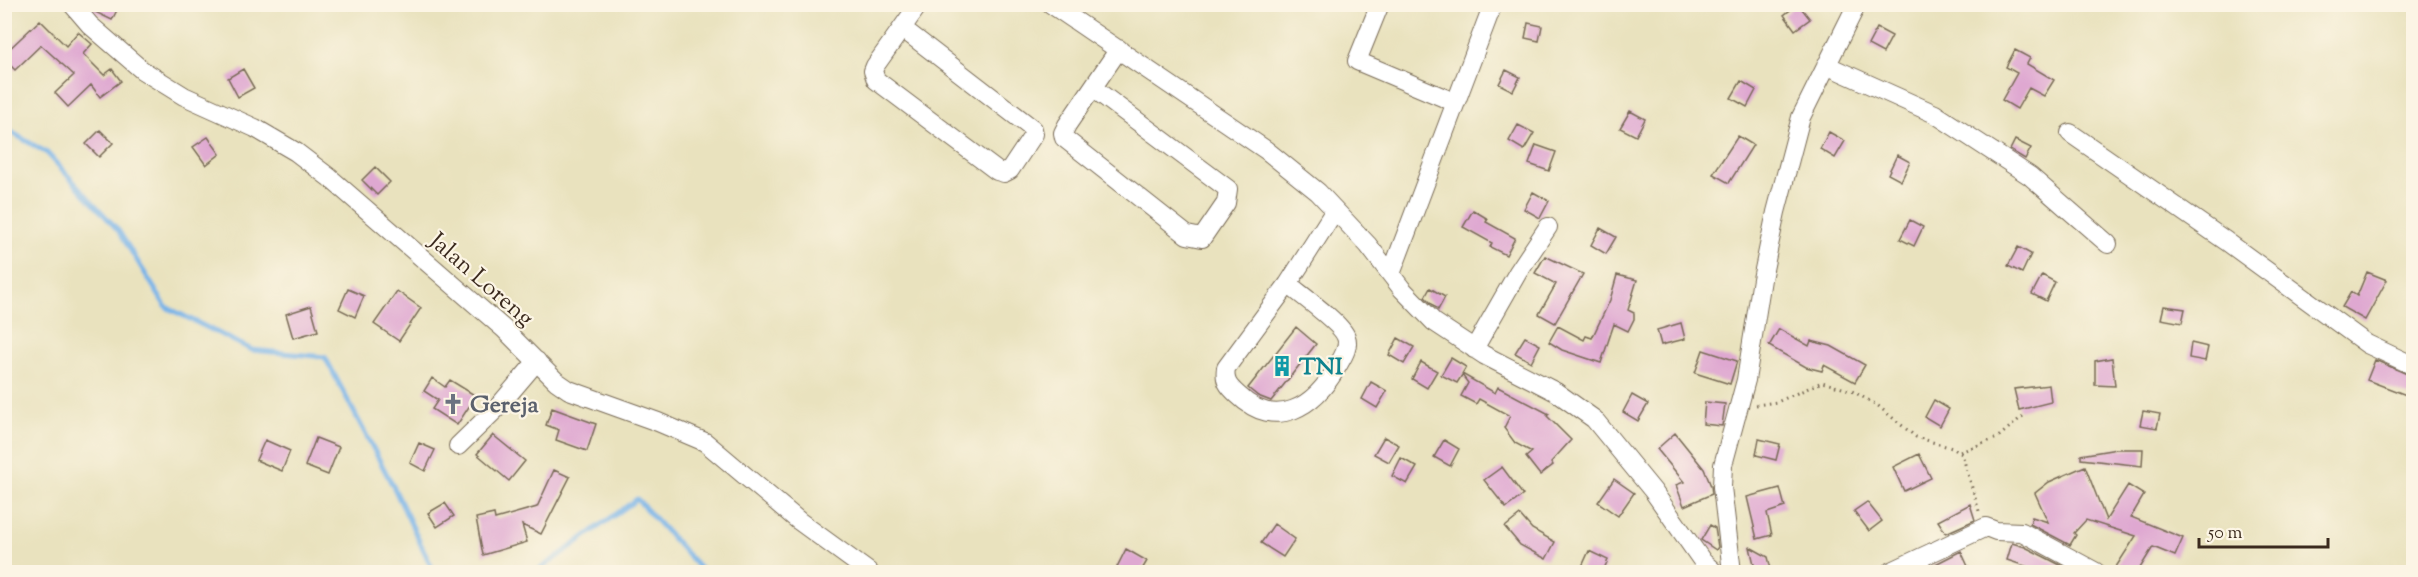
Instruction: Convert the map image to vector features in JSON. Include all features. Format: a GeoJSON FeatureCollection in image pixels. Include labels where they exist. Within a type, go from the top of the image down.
{"type":"FeatureCollection","features":[{"type":"Feature","properties":{"kind":"street","name":"Jalan Loreng"},"geometry":{"type":"LineString","coordinates":[[72,4],[104,38],[142,70],[184,96],[255,128],[296,152],[330,178],[504,329],[556,381],[569,390],[658,422],[705,442],[799,521],[869,573]]}},
{"type":"Feature","properties":{"kind":"street"},"geometry":{"type":"LineString","coordinates":[[902,28],[1033,129],[1034,134],[1010,170],[1004,173],[997,171],[876,80],[873,71],[875,66],[919,4]]}},
{"type":"Feature","properties":{"kind":"street"},"geometry":{"type":"LineString","coordinates":[[1051,4],[1119,49],[1207,113],[1266,150],[1318,192],[1368,245],[1396,281],[1434,322],[1474,349],[1556,392],[1594,419],[1653,491],[1703,562],[1714,573]]}},
{"type":"Feature","properties":{"kind":"street"},"geometry":{"type":"LineString","coordinates":[[1380,4],[1357,61],[1454,102]]}},
{"type":"Feature","properties":{"kind":"street"},"geometry":{"type":"LineString","coordinates":[[1396,281],[1454,102],[1493,4]]}},
{"type":"Feature","properties":{"kind":"street"},"geometry":{"type":"LineString","coordinates":[[1732,573],[1722,487],[1723,465],[1749,360],[1762,279],[1790,153],[1801,117],[1857,4]]}},
{"type":"Feature","properties":{"kind":"street"},"geometry":{"type":"LineString","coordinates":[[1093,87],[1228,189],[1226,203],[1202,238],[1187,235],[1067,143],[1063,133],[1093,87],[1119,49]]}},
{"type":"Feature","properties":{"kind":"street"},"geometry":{"type":"LineString","coordinates":[[1826,65],[1935,114],[2030,176],[2108,244]]}},
{"type":"Feature","properties":{"kind":"street"},"geometry":{"type":"LineString","coordinates":[[2070,133],[2367,344],[2414,366]]}},
{"type":"Feature","properties":{"kind":"street"},"geometry":{"type":"LineString","coordinates":[[1288,284],[1339,327],[1346,336],[1347,345],[1343,357],[1325,386],[1307,404],[1288,412],[1266,412],[1252,408],[1227,385],[1226,368],[1288,284],[1335,210]]}},
{"type":"Feature","properties":{"kind":"street"},"geometry":{"type":"LineString","coordinates":[[1474,349],[1518,272],[1548,228]]}},
{"type":"Feature","properties":{"kind":"street"},"geometry":{"type":"LineString","coordinates":[[458,447],[537,361]]}},
{"type":"Feature","properties":{"kind":"street"},"geometry":{"type":"LineString","coordinates":[[1890,573],[1986,527],[1996,531],[2022,532],[2096,573]]}},
{"type":"Feature","properties":{"kind":"path"},"geometry":{"type":"LineString","coordinates":[[1739,406],[1770,404],[1822,382],[1833,384],[1877,405],[1916,437],[1960,452],[1965,457],[1982,522],[1986,527]]}},
{"type":"Feature","properties":{"kind":"path"},"geometry":{"type":"LineString","coordinates":[[1960,452],[1997,438],[2023,416]]}},
{"type":"Feature","properties":{"kind":"building"},"geometry":{"type":"Polygon","coordinates":[[[87,4],[120,4],[112,20],[93,11],[87,4]]]}},
{"type":"Feature","properties":{"kind":"building"},"geometry":{"type":"Polygon","coordinates":[[[1798,4],[1810,19],[1795,30],[1784,15],[1798,4]]]}},
{"type":"Feature","properties":{"kind":"building"},"geometry":{"type":"Polygon","coordinates":[[[40,20],[66,46],[78,32],[92,44],[83,54],[104,75],[112,69],[121,81],[100,97],[91,85],[68,107],[55,93],[74,75],[41,45],[15,70],[4,59],[4,54],[40,20]]]}},
{"type":"Feature","properties":{"kind":"building"},"geometry":{"type":"Polygon","coordinates":[[[1528,23],[1542,26],[1539,41],[1525,38],[1528,23]]]}},
{"type":"Feature","properties":{"kind":"building"},"geometry":{"type":"Polygon","coordinates":[[[1877,28],[1892,36],[1883,53],[1868,45],[1877,28]]]}},
{"type":"Feature","properties":{"kind":"building"},"geometry":{"type":"Polygon","coordinates":[[[2015,50],[2030,58],[2027,64],[2054,80],[2044,96],[2029,88],[2017,109],[2002,100],[2017,73],[2006,67],[2015,50]]]}},
{"type":"Feature","properties":{"kind":"building"},"geometry":{"type":"Polygon","coordinates":[[[243,69],[254,88],[238,97],[228,78],[243,69]]]}},
{"type":"Feature","properties":{"kind":"building"},"geometry":{"type":"Polygon","coordinates":[[[1506,70],[1520,77],[1513,91],[1499,84],[1506,70]]]}},
{"type":"Feature","properties":{"kind":"building"},"geometry":{"type":"Polygon","coordinates":[[[1741,81],[1756,90],[1747,107],[1731,98],[1741,81]]]}},
{"type":"Feature","properties":{"kind":"building"},"geometry":{"type":"Polygon","coordinates":[[[1630,111],[1645,119],[1636,136],[1620,128],[1630,111]]]}},
{"type":"Feature","properties":{"kind":"building"},"geometry":{"type":"Polygon","coordinates":[[[1518,125],[1534,133],[1524,150],[1509,141],[1518,125]]]}},
{"type":"Feature","properties":{"kind":"building"},"geometry":{"type":"Polygon","coordinates":[[[100,130],[113,143],[99,157],[86,144],[100,130]]]}},
{"type":"Feature","properties":{"kind":"building"},"geometry":{"type":"Polygon","coordinates":[[[1829,132],[1845,141],[1835,158],[1820,149],[1829,132]]]}},
{"type":"Feature","properties":{"kind":"building"},"geometry":{"type":"Polygon","coordinates":[[[1738,136],[1753,145],[1729,183],[1713,174],[1738,136]]]}},
{"type":"Feature","properties":{"kind":"building"},"geometry":{"type":"Polygon","coordinates":[[[208,137],[220,154],[206,165],[193,147],[208,137]]]}},
{"type":"Feature","properties":{"kind":"building"},"geometry":{"type":"Polygon","coordinates":[[[2015,140],[2031,148],[2025,159],[2010,150],[2015,140]]]}},
{"type":"Feature","properties":{"kind":"building"},"geometry":{"type":"Polygon","coordinates":[[[1536,145],[1556,152],[1549,171],[1529,164],[1536,145]]]}},
{"type":"Feature","properties":{"kind":"building"},"geometry":{"type":"Polygon","coordinates":[[[1897,155],[1910,162],[1901,181],[1888,174],[1897,155]]]}},
{"type":"Feature","properties":{"kind":"building"},"geometry":{"type":"Polygon","coordinates":[[[375,167],[390,182],[377,195],[362,180],[375,167]]]}},
{"type":"Feature","properties":{"kind":"building"},"geometry":{"type":"Polygon","coordinates":[[[1533,192],[1549,201],[1540,218],[1524,209],[1533,192]]]}},
{"type":"Feature","properties":{"kind":"building"},"geometry":{"type":"Polygon","coordinates":[[[1473,210],[1488,219],[1486,222],[1515,238],[1506,255],[1490,247],[1492,243],[1463,227],[1473,210]]]}},
{"type":"Feature","properties":{"kind":"building"},"geometry":{"type":"Polygon","coordinates":[[[1910,220],[1923,227],[1914,246],[1900,239],[1910,220]]]}},
{"type":"Feature","properties":{"kind":"building"},"geometry":{"type":"Polygon","coordinates":[[[1600,228],[1616,237],[1606,254],[1591,245],[1600,228]]]}},
{"type":"Feature","properties":{"kind":"building"},"geometry":{"type":"Polygon","coordinates":[[[2018,247],[2031,254],[2022,273],[2008,266],[2018,247]]]}},
{"type":"Feature","properties":{"kind":"building"},"geometry":{"type":"Polygon","coordinates":[[[1545,256],[1583,274],[1555,323],[1539,314],[1556,284],[1535,273],[1545,256]]]}},
{"type":"Feature","properties":{"kind":"building"},"geometry":{"type":"Polygon","coordinates":[[[2367,272],[2387,280],[2365,320],[2342,307],[2351,292],[2357,296],[2367,272]]]}},
{"type":"Feature","properties":{"kind":"building"},"geometry":{"type":"Polygon","coordinates":[[[1617,275],[1637,280],[1628,310],[1634,313],[1634,319],[1628,331],[1614,324],[1601,363],[1562,350],[1549,342],[1558,326],[1584,340],[1586,336],[1592,338],[1610,300],[1617,275]]]}},
{"type":"Feature","properties":{"kind":"building"},"geometry":{"type":"Polygon","coordinates":[[[2042,275],[2055,282],[2046,301],[2032,294],[2042,275]]]}},
{"type":"Feature","properties":{"kind":"building"},"geometry":{"type":"Polygon","coordinates":[[[1430,288],[1445,297],[1438,310],[1425,297],[1430,288]]]}},
{"type":"Feature","properties":{"kind":"building"},"geometry":{"type":"Polygon","coordinates":[[[348,289],[364,296],[355,317],[339,309],[348,289]]]}},
{"type":"Feature","properties":{"kind":"building"},"geometry":{"type":"Polygon","coordinates":[[[397,291],[421,308],[399,341],[374,324],[397,291]]]}},
{"type":"Feature","properties":{"kind":"building"},"geometry":{"type":"Polygon","coordinates":[[[311,306],[318,331],[293,338],[286,314],[311,306]]]}},
{"type":"Feature","properties":{"kind":"building"},"geometry":{"type":"Polygon","coordinates":[[[2164,306],[2185,309],[2182,323],[2161,319],[2164,306]]]}},
{"type":"Feature","properties":{"kind":"building"},"geometry":{"type":"Polygon","coordinates":[[[1681,323],[1685,339],[1661,345],[1657,330],[1681,323]]]}},
{"type":"Feature","properties":{"kind":"building","name":"TNI"},"geometry":{"type":"Polygon","coordinates":[[[1296,327],[1316,344],[1271,401],[1258,396],[1248,388],[1296,327]]]}},
{"type":"Feature","properties":{"kind":"building"},"geometry":{"type":"Polygon","coordinates":[[[1779,329],[1809,346],[1811,341],[1831,346],[1865,365],[1855,382],[1824,365],[1822,371],[1806,367],[1769,346],[1779,329]]]}},
{"type":"Feature","properties":{"kind":"building"},"geometry":{"type":"Polygon","coordinates":[[[1525,337],[1540,345],[1531,362],[1515,353],[1525,337]]]}},
{"type":"Feature","properties":{"kind":"building"},"geometry":{"type":"Polygon","coordinates":[[[1398,338],[1414,347],[1404,364],[1389,355],[1398,338]]]}},
{"type":"Feature","properties":{"kind":"building"},"geometry":{"type":"Polygon","coordinates":[[[2191,343],[2208,347],[2205,361],[2189,358],[2191,343]]]}},
{"type":"Feature","properties":{"kind":"building"},"geometry":{"type":"Polygon","coordinates":[[[1703,350],[1737,361],[1730,384],[1695,373],[1703,350]]]}},
{"type":"Feature","properties":{"kind":"building"},"geometry":{"type":"Polygon","coordinates":[[[1451,358],[1466,367],[1462,374],[1495,393],[1498,387],[1549,414],[1547,416],[1571,440],[1551,462],[1553,465],[1540,475],[1526,457],[1532,452],[1515,443],[1504,428],[1510,416],[1479,399],[1476,404],[1461,396],[1468,383],[1462,375],[1457,383],[1441,375],[1451,358]]]}},
{"type":"Feature","properties":{"kind":"building"},"geometry":{"type":"Polygon","coordinates":[[[2112,358],[2115,386],[2095,385],[2095,361],[2112,358]]]}},
{"type":"Feature","properties":{"kind":"building"},"geometry":{"type":"Polygon","coordinates":[[[2375,360],[2414,377],[2414,398],[2367,380],[2375,360]]]}},
{"type":"Feature","properties":{"kind":"building"},"geometry":{"type":"Polygon","coordinates":[[[1421,362],[1437,371],[1427,388],[1412,379],[1421,362]]]}},
{"type":"Feature","properties":{"kind":"building","name":"Gereja"},"geometry":{"type":"Polygon","coordinates":[[[432,378],[445,387],[450,380],[476,396],[457,425],[432,409],[438,400],[424,391],[432,378]]]}},
{"type":"Feature","properties":{"kind":"building"},"geometry":{"type":"Polygon","coordinates":[[[1371,382],[1387,391],[1377,408],[1362,399],[1371,382]]]}},
{"type":"Feature","properties":{"kind":"building"},"geometry":{"type":"Polygon","coordinates":[[[2049,385],[2051,402],[2019,410],[2014,389],[2049,385]]]}},
{"type":"Feature","properties":{"kind":"building"},"geometry":{"type":"Polygon","coordinates":[[[1632,395],[1648,404],[1638,421],[1623,412],[1632,395]]]}},
{"type":"Feature","properties":{"kind":"building"},"geometry":{"type":"Polygon","coordinates":[[[1934,400],[1949,409],[1940,426],[1925,417],[1934,400]]]}},
{"type":"Feature","properties":{"kind":"building"},"geometry":{"type":"Polygon","coordinates":[[[1705,402],[1725,404],[1722,426],[1703,424],[1705,402]]]}},
{"type":"Feature","properties":{"kind":"building"},"geometry":{"type":"Polygon","coordinates":[[[552,408],[596,424],[587,451],[556,440],[559,430],[546,425],[552,408]]]}},
{"type":"Feature","properties":{"kind":"building"},"geometry":{"type":"Polygon","coordinates":[[[2143,411],[2160,414],[2157,428],[2140,425],[2143,411]]]}},
{"type":"Feature","properties":{"kind":"building"},"geometry":{"type":"Polygon","coordinates":[[[1675,433],[1704,469],[1712,494],[1684,506],[1676,485],[1684,482],[1657,449],[1675,433]]]}},
{"type":"Feature","properties":{"kind":"building"},"geometry":{"type":"Polygon","coordinates":[[[493,435],[525,461],[509,481],[477,454],[493,435]]]}},
{"type":"Feature","properties":{"kind":"building"},"geometry":{"type":"Polygon","coordinates":[[[1384,437],[1399,445],[1389,462],[1374,454],[1384,437]]]}},
{"type":"Feature","properties":{"kind":"building"},"geometry":{"type":"Polygon","coordinates":[[[316,438],[339,447],[328,475],[305,466],[316,438]]]}},
{"type":"Feature","properties":{"kind":"building"},"geometry":{"type":"Polygon","coordinates":[[[1759,439],[1780,444],[1776,460],[1756,455],[1759,439]]]}},
{"type":"Feature","properties":{"kind":"building"},"geometry":{"type":"Polygon","coordinates":[[[265,440],[290,451],[282,471],[256,460],[265,440]]]}},
{"type":"Feature","properties":{"kind":"building"},"geometry":{"type":"Polygon","coordinates":[[[1444,440],[1459,449],[1450,466],[1434,457],[1444,440]]]}},
{"type":"Feature","properties":{"kind":"building"},"geometry":{"type":"Polygon","coordinates":[[[419,443],[435,450],[425,471],[410,463],[419,443]]]}},
{"type":"Feature","properties":{"kind":"building"},"geometry":{"type":"Polygon","coordinates":[[[2117,449],[2143,449],[2142,466],[2081,459],[2081,455],[2117,449]]]}},
{"type":"Feature","properties":{"kind":"building"},"geometry":{"type":"Polygon","coordinates":[[[1919,454],[1931,478],[1904,491],[1893,467],[1919,454]]]}},
{"type":"Feature","properties":{"kind":"building"},"geometry":{"type":"Polygon","coordinates":[[[1401,458],[1417,467],[1407,484],[1392,476],[1401,458]]]}},
{"type":"Feature","properties":{"kind":"building"},"geometry":{"type":"Polygon","coordinates":[[[2085,466],[2106,520],[2128,485],[2144,495],[2131,517],[2183,538],[2175,556],[2153,547],[2137,573],[2112,573],[2136,536],[2086,520],[2074,533],[2076,535],[2070,545],[2030,524],[2032,517],[2048,522],[2035,493],[2049,482],[2085,466]]]}},
{"type":"Feature","properties":{"kind":"building"},"geometry":{"type":"Polygon","coordinates":[[[1502,467],[1523,495],[1506,508],[1484,480],[1502,467]]]}},
{"type":"Feature","properties":{"kind":"building"},"geometry":{"type":"Polygon","coordinates":[[[554,470],[570,477],[541,534],[522,525],[527,542],[483,555],[476,518],[494,514],[495,519],[537,507],[554,470]]]}},
{"type":"Feature","properties":{"kind":"building"},"geometry":{"type":"Polygon","coordinates":[[[1614,479],[1634,493],[1618,516],[1598,502],[1614,479]]]}},
{"type":"Feature","properties":{"kind":"building"},"geometry":{"type":"Polygon","coordinates":[[[1780,488],[1785,507],[1767,513],[1772,535],[1757,539],[1747,497],[1780,488]]]}},
{"type":"Feature","properties":{"kind":"building"},"geometry":{"type":"Polygon","coordinates":[[[1867,502],[1882,521],[1869,531],[1854,511],[1867,502]]]}},
{"type":"Feature","properties":{"kind":"building"},"geometry":{"type":"Polygon","coordinates":[[[445,503],[454,516],[437,527],[428,513],[445,503]]]}},
{"type":"Feature","properties":{"kind":"building"},"geometry":{"type":"Polygon","coordinates":[[[1970,504],[1975,520],[1946,533],[1938,521],[1970,504]]]}},
{"type":"Feature","properties":{"kind":"building"},"geometry":{"type":"Polygon","coordinates":[[[1520,515],[1532,529],[1555,542],[1546,559],[1520,545],[1505,527],[1520,515]]]}},
{"type":"Feature","properties":{"kind":"building"},"geometry":{"type":"Polygon","coordinates":[[[1274,524],[1295,539],[1283,557],[1261,543],[1274,524]]]}},
{"type":"Feature","properties":{"kind":"building"},"geometry":{"type":"Polygon","coordinates":[[[1710,525],[1715,528],[1718,547],[1716,550],[1701,540],[1710,525]]]}},
{"type":"Feature","properties":{"kind":"building"},"geometry":{"type":"Polygon","coordinates":[[[2012,543],[2062,566],[2060,573],[2046,573],[2007,560],[2012,543]]]}},
{"type":"Feature","properties":{"kind":"building"},"geometry":{"type":"Polygon","coordinates":[[[1750,547],[1768,557],[1772,573],[1756,573],[1750,547]]]}},
{"type":"Feature","properties":{"kind":"building"},"geometry":{"type":"Polygon","coordinates":[[[1126,549],[1147,561],[1140,573],[1127,573],[1117,567],[1126,549]]]}},
{"type":"Feature","properties":{"kind":"building"},"geometry":{"type":"Polygon","coordinates":[[[1589,551],[1608,560],[1602,573],[1579,573],[1589,551]]]}},
{"type":"Feature","properties":{"kind":"building"},"geometry":{"type":"Polygon","coordinates":[[[1961,551],[1971,573],[1918,573],[1961,551]]]}},
{"type":"Feature","properties":{"kind":"waterway"},"geometry":{"type":"LineString","coordinates":[[4,128],[47,153],[118,230],[166,307],[252,350],[325,357],[393,486],[434,572]]}},
{"type":"Feature","properties":{"kind":"waterway"},"geometry":{"type":"LineString","coordinates":[[536,572],[637,499],[703,572]]}},
{"type":"Feature","properties":{"kind":"place","name":"TNI"},"geometry":{"type":"Point","coordinates":[1282,366]}},
{"type":"Feature","properties":{"kind":"place","name":"Gereja"},"geometry":{"type":"Point","coordinates":[453,404]}}]}
